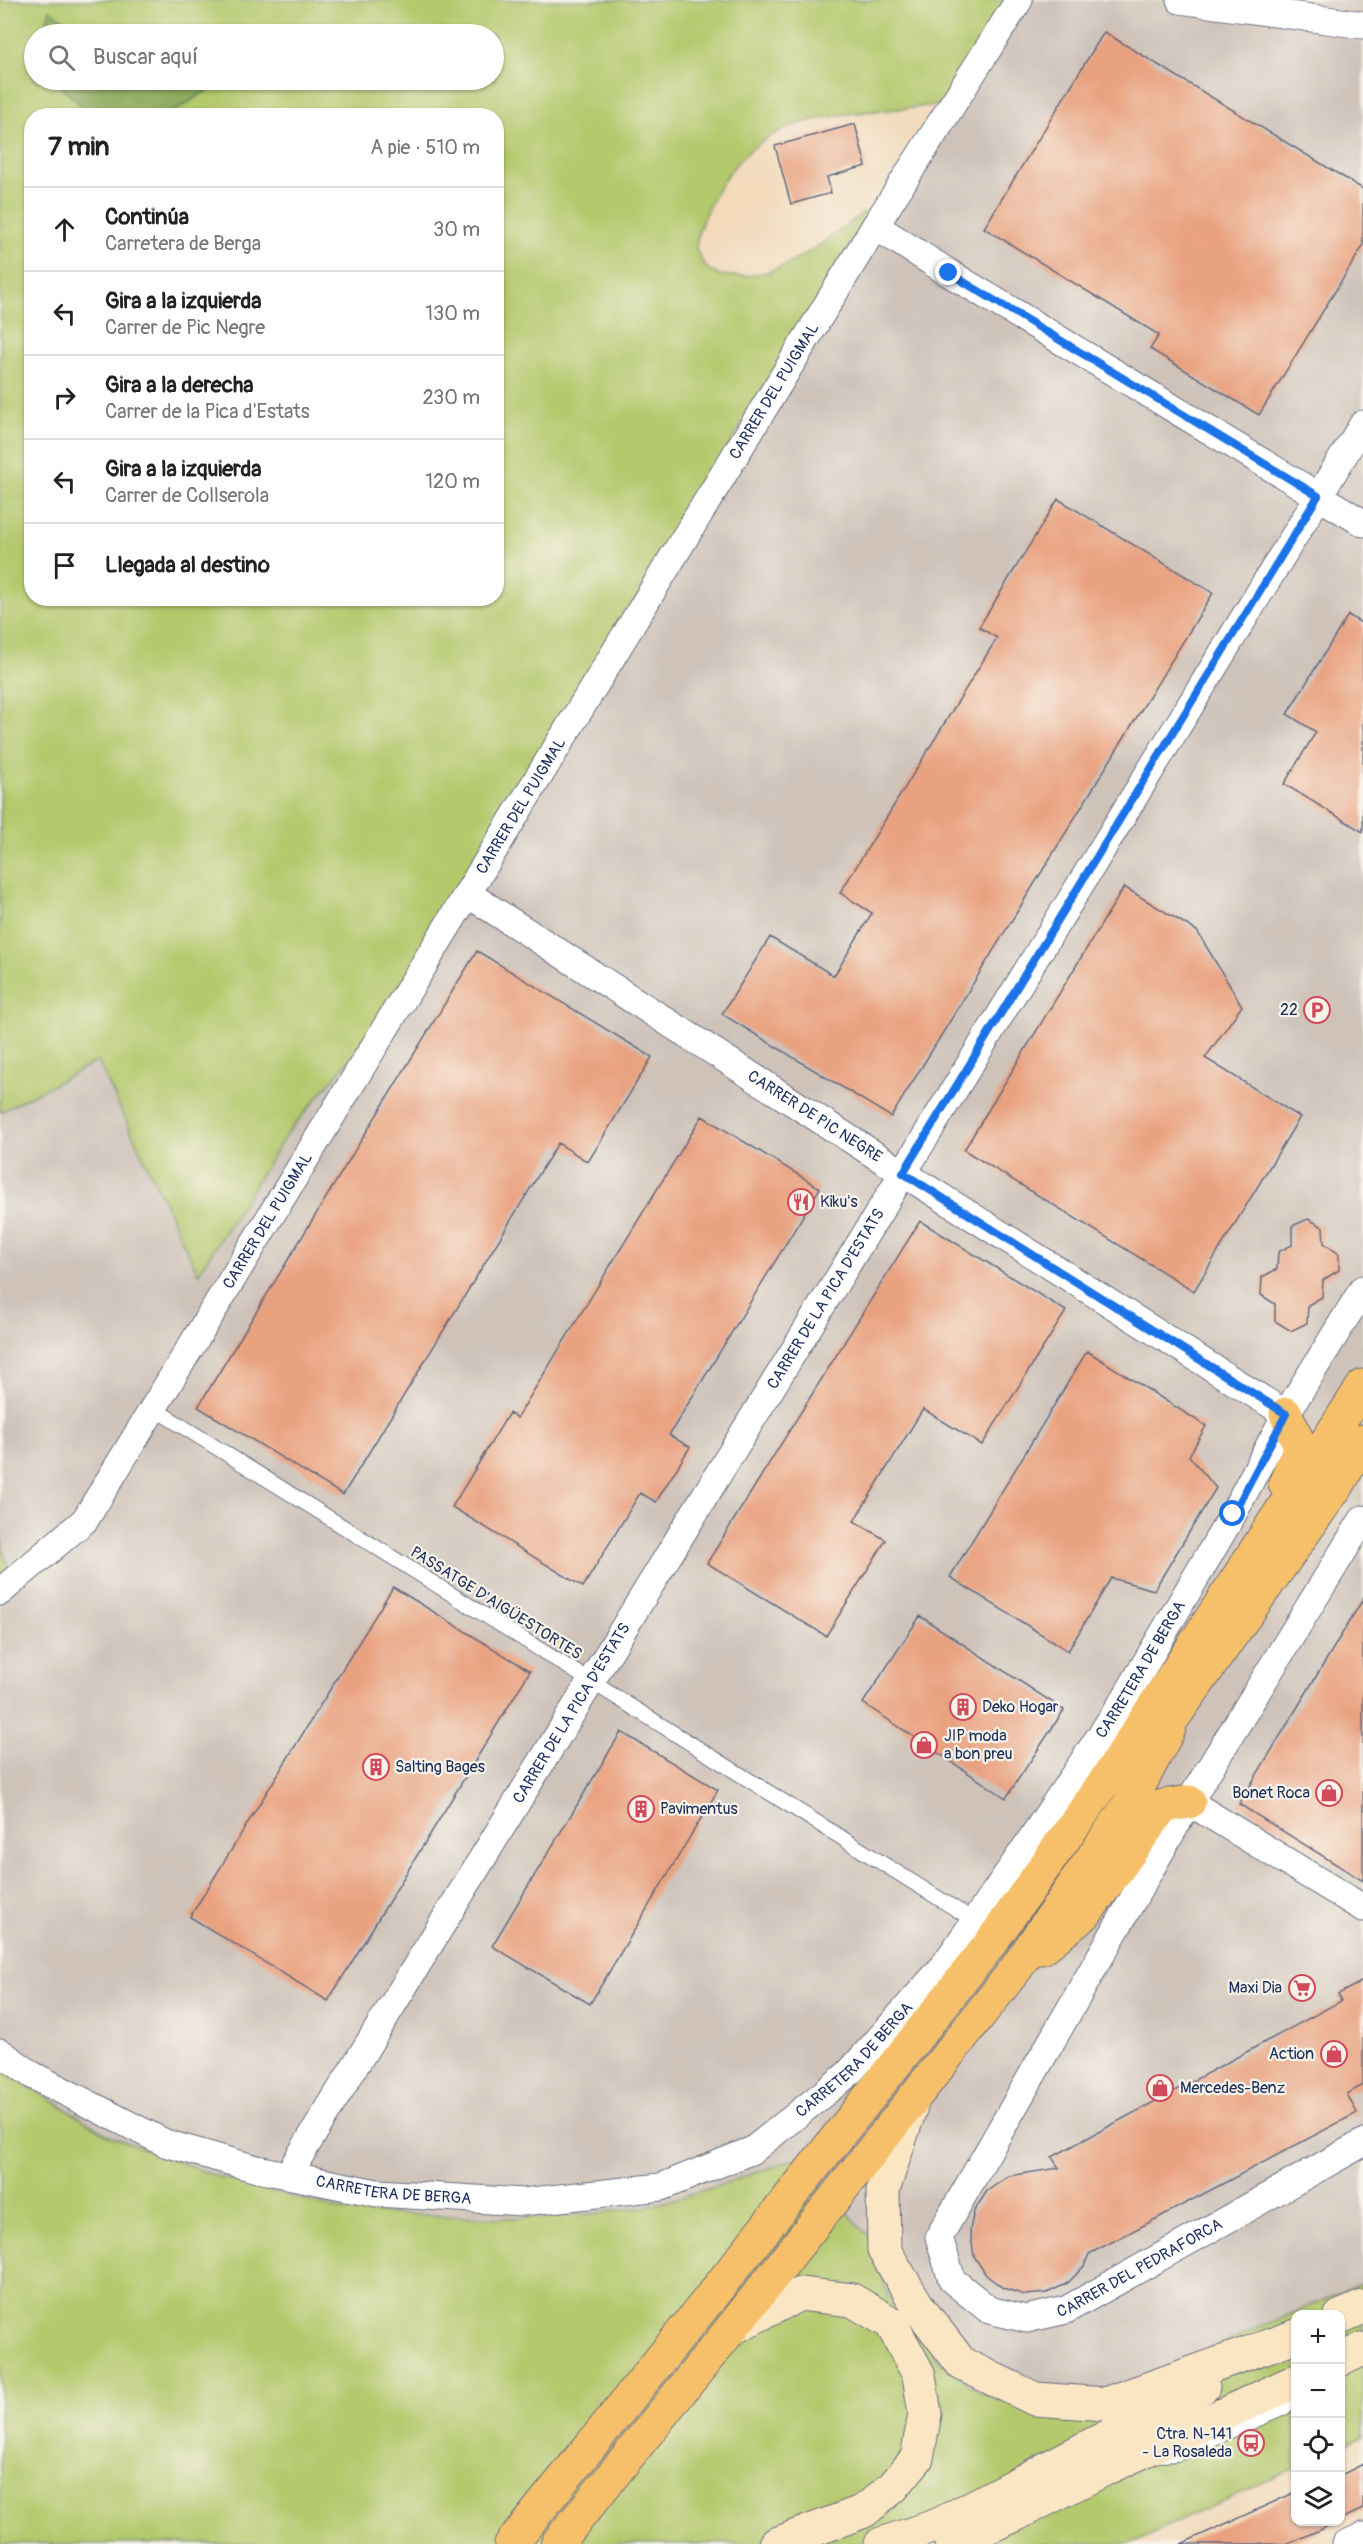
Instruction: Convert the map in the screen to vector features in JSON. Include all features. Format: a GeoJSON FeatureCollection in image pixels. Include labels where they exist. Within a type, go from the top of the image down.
{"type":"FeatureCollection","features":[{"type":"Feature","properties":{"kind":"main road"},"geometry":{"type":"LineString","coordinates":[[536,2542],[1001,1962],[1339,1483],[1355,1427],[1363,1386]]}},
{"type":"Feature","properties":{"kind":"main road"},"geometry":{"type":"LineString","coordinates":[[1286,1414],[1355,1427]]}},
{"type":"Feature","properties":{"kind":"main road"},"geometry":{"type":"LineString","coordinates":[[1261,1541],[1300,1446],[1286,1414]]}},
{"type":"Feature","properties":{"kind":"main road"},"geometry":{"type":"LineString","coordinates":[[536,2542],[710,2298],[987,1948],[1106,1781],[1261,1541],[1355,1427]]}},
{"type":"Feature","properties":{"kind":"main road"},"geometry":{"type":"LineString","coordinates":[[536,2542],[731,2329],[1015,1970],[1129,1805],[1180,1708]]}},
{"type":"Feature","properties":{"kind":"main road"},"geometry":{"type":"LineString","coordinates":[[1015,1970],[1085,1914],[1162,1806],[1189,1802]]}},
{"type":"Feature","properties":{"kind":"main road"},"geometry":{"type":"LineString","coordinates":[[914,2097],[883,2190],[884,2250],[919,2308],[962,2364],[1035,2400],[1105,2404],[1291,2339]]}},
{"type":"Feature","properties":{"kind":"main road"},"geometry":{"type":"LineString","coordinates":[[731,2329],[800,2295],[852,2300],[891,2323],[919,2375],[925,2414],[917,2458],[893,2487],[864,2511],[776,2544]]}},
{"type":"Feature","properties":{"kind":"main road"},"geometry":{"type":"LineString","coordinates":[[881,2544],[938,2525],[1291,2340]]}},
{"type":"Feature","properties":{"kind":"main road"},"geometry":{"type":"LineString","coordinates":[[1345,2358],[1363,2349]]}},
{"type":"Feature","properties":{"kind":"main road"},"geometry":{"type":"LineString","coordinates":[[951,2544],[1291,2382]]}},
{"type":"Feature","properties":{"kind":"street","name":"CARRER DEL PUIGMAL"},"geometry":{"type":"LineString","coordinates":[[0,1592],[85,1520],[875,226],[1018,0]]}},
{"type":"Feature","properties":{"kind":"street"},"geometry":{"type":"LineString","coordinates":[[1180,0],[1363,26]]}},
{"type":"Feature","properties":{"kind":"street"},"geometry":{"type":"LineString","coordinates":[[875,226],[1363,523]]}},
{"type":"Feature","properties":{"kind":"street","name":"CARRER DE LA PICA D'ESTATS"},"geometry":{"type":"LineString","coordinates":[[288,2175],[1363,424]]}},
{"type":"Feature","properties":{"kind":"street","name":"CARRER DE PIC NEGRE"},"geometry":{"type":"LineString","coordinates":[[468,894],[903,1173],[1286,1414]]}},
{"type":"Feature","properties":{"kind":"street","name":"CARRETERA DE BERGA"},"geometry":{"type":"LineString","coordinates":[[0,2052],[32,2075],[165,2143],[288,2175],[377,2193],[523,2202],[661,2187],[753,2150],[848,2074],[943,1967],[1124,1700],[1233,1514],[1286,1414],[1363,1289]]}},
{"type":"Feature","properties":{"kind":"street"},"geometry":{"type":"LineString","coordinates":[[1363,1519],[1189,1802],[1363,1908]]}},
{"type":"Feature","properties":{"kind":"street","name":"CARRER DEL PEDRAFORCA"},"geometry":{"type":"LineString","coordinates":[[1189,1802],[939,2237],[952,2280],[989,2310],[1026,2319],[1066,2310],[1363,2143]]}},
{"type":"Feature","properties":{"kind":"street"},"geometry":{"type":"LineString","coordinates":[[1346,2544],[1363,2536]]}},
{"type":"Feature","properties":{"kind":"lane","name":"PASSATGE D'AIGÜESTORTES"},"geometry":{"type":"LineString","coordinates":[[153,1408],[975,1921]]}},
{"type":"Feature","properties":{"kind":"lane"},"geometry":{"type":"LineString","coordinates":[[1131,2457],[1177,2454],[1284,2408],[1291,2401]]}},
{"type":"Feature","properties":{"kind":"shaded area"},"geometry":{"type":"Polygon","coordinates":[[[1006,0],[1363,0],[1363,2283],[1300,2310],[1291,2310],[1291,2314],[1147,2376],[1062,2421],[981,2392],[943,2365],[889,2298],[869,2236],[718,2186],[647,2207],[572,2216],[500,2218],[350,2212],[218,2177],[106,2134],[0,2068],[0,1576],[8,1570],[0,1533],[0,1112],[98,1061],[199,1273],[286,1135],[377,1027],[1006,0]]]}},
{"type":"Feature","properties":{"kind":"green space"},"geometry":{"type":"Polygon","coordinates":[[[0,0],[1006,0],[944,104],[847,114],[816,119],[787,128],[760,143],[736,164],[716,193],[698,234],[696,249],[708,269],[713,273],[724,275],[753,275],[787,264],[818,246],[863,213],[869,214],[377,1027],[286,1135],[198,1274],[98,1061],[0,1112],[0,0]]]}},
{"type":"Feature","properties":{"kind":"green space"},"geometry":{"type":"Polygon","coordinates":[[[50,10],[70,24],[46,24],[50,10]]]}},
{"type":"Feature","properties":{"kind":"green space"},"geometry":{"type":"Polygon","coordinates":[[[64,90],[208,90],[179,108],[84,108],[64,90]]]}},
{"type":"Feature","properties":{"kind":"green space"},"geometry":{"type":"Polygon","coordinates":[[[0,1533],[8,1570],[0,1576],[0,1533]]]}},
{"type":"Feature","properties":{"kind":"green space"},"geometry":{"type":"Polygon","coordinates":[[[0,2068],[106,2134],[218,2177],[350,2212],[500,2218],[572,2216],[647,2207],[718,2186],[792,2160],[829,2193],[869,2236],[889,2298],[943,2365],[981,2392],[1061,2421],[1147,2376],[1291,2314],[1291,2470],[1129,2544],[0,2544],[0,2068]]]}},
{"type":"Feature","properties":{"kind":"green space"},"geometry":{"type":"Polygon","coordinates":[[[1363,2283],[1363,2437],[1345,2445],[1345,2310],[1300,2310],[1363,2283]]]}},
{"type":"Feature","properties":{"kind":"building"},"geometry":{"type":"Polygon","coordinates":[[[1104,32],[1363,189],[1363,246],[1259,415],[1150,349],[1159,335],[984,228],[1104,32]]]}},
{"type":"Feature","properties":{"kind":"building"},"geometry":{"type":"Polygon","coordinates":[[[855,124],[866,166],[827,177],[831,193],[791,204],[775,146],[855,124]]]}},
{"type":"Feature","properties":{"kind":"building"},"geometry":{"type":"Polygon","coordinates":[[[1058,499],[1213,593],[891,1117],[722,1014],[770,937],[834,976],[872,913],[840,893],[997,638],[979,627],[1058,499]]]}},
{"type":"Feature","properties":{"kind":"building"},"geometry":{"type":"Polygon","coordinates":[[[1348,615],[1363,624],[1363,832],[1284,784],[1316,732],[1287,714],[1348,615]]]}},
{"type":"Feature","properties":{"kind":"building"},"geometry":{"type":"Polygon","coordinates":[[[1124,887],[1197,931],[1242,1006],[1205,1058],[1300,1117],[1194,1291],[964,1150],[1124,887]]]}},
{"type":"Feature","properties":{"kind":"building"},"geometry":{"type":"Polygon","coordinates":[[[477,951],[652,1057],[588,1162],[558,1143],[343,1495],[198,1407],[477,951]]]}},
{"type":"Feature","properties":{"kind":"building"},"geometry":{"type":"Polygon","coordinates":[[[702,1116],[820,1188],[669,1435],[690,1447],[656,1502],[640,1493],[583,1587],[452,1507],[509,1413],[517,1418],[702,1116]]]}},
{"type":"Feature","properties":{"kind":"building"},"geometry":{"type":"Polygon","coordinates":[[[1308,1219],[1323,1227],[1324,1243],[1339,1254],[1339,1270],[1323,1280],[1322,1297],[1308,1305],[1307,1323],[1291,1331],[1275,1321],[1275,1304],[1261,1295],[1262,1277],[1277,1269],[1278,1252],[1292,1245],[1292,1226],[1308,1219]]]}},
{"type":"Feature","properties":{"kind":"building"},"geometry":{"type":"Polygon","coordinates":[[[920,1221],[1066,1311],[982,1445],[923,1409],[854,1521],[886,1540],[826,1636],[707,1563],[920,1221]]]}},
{"type":"Feature","properties":{"kind":"building"},"geometry":{"type":"Polygon","coordinates":[[[1087,1351],[1206,1426],[1189,1456],[1216,1488],[1154,1590],[1111,1578],[1068,1651],[950,1577],[1087,1351]]]}},
{"type":"Feature","properties":{"kind":"building"},"geometry":{"type":"Polygon","coordinates":[[[393,1587],[530,1671],[328,2001],[190,1917],[393,1587]]]}},
{"type":"Feature","properties":{"kind":"building"},"geometry":{"type":"Polygon","coordinates":[[[1363,1599],[1363,1881],[1239,1804],[1363,1599]]]}},
{"type":"Feature","properties":{"kind":"building","name":"Deko Hogar"},"geometry":{"type":"Polygon","coordinates":[[[920,1616],[1064,1710],[1006,1798],[863,1703],[920,1616]]]}},
{"type":"Feature","properties":{"kind":"building"},"geometry":{"type":"Polygon","coordinates":[[[621,1732],[718,1790],[590,2004],[492,1946],[621,1732]]]}},
{"type":"Feature","properties":{"kind":"building"},"geometry":{"type":"Polygon","coordinates":[[[1363,1981],[1363,2085],[1347,2094],[1357,2113],[1089,2254],[1084,2266],[1068,2283],[1047,2293],[1025,2295],[1003,2288],[986,2275],[974,2256],[970,2230],[974,2211],[987,2191],[1009,2176],[1059,2168],[1052,2157],[1341,2001],[1338,1994],[1363,1981]]]}},
{"type":"Feature","properties":{"kind":"building"},"geometry":{"type":"Polygon","coordinates":[[[1363,2464],[1363,2509],[1345,2517],[1345,2473],[1363,2464]]]}},
{"type":"Feature","properties":{"kind":"building"},"geometry":{"type":"Polygon","coordinates":[[[1291,2494],[1291,2526],[1328,2526],[1288,2544],[1181,2544],[1291,2494]]]}},
{"type":"Feature","properties":{"kind":"place","name":"22"},"geometry":{"type":"Point","coordinates":[1317,1010]}},
{"type":"Feature","properties":{"kind":"place","name":"Kiku's"},"geometry":{"type":"Point","coordinates":[801,1202]}},
{"type":"Feature","properties":{"kind":"place","name":"Deko Hogar"},"geometry":{"type":"Point","coordinates":[963,1707]}},
{"type":"Feature","properties":{"kind":"place","name":"JIP moda a bon preu"},"geometry":{"type":"Point","coordinates":[924,1745]}},
{"type":"Feature","properties":{"kind":"place","name":"Salting Bages"},"geometry":{"type":"Point","coordinates":[376,1767]}},
{"type":"Feature","properties":{"kind":"place","name":"Bonet Roca"},"geometry":{"type":"Point","coordinates":[1329,1793]}},
{"type":"Feature","properties":{"kind":"place","name":"Pavimentus"},"geometry":{"type":"Point","coordinates":[641,1809]}},
{"type":"Feature","properties":{"kind":"place","name":"Maxi Dia"},"geometry":{"type":"Point","coordinates":[1302,1988]}},
{"type":"Feature","properties":{"kind":"place","name":"Action"},"geometry":{"type":"Point","coordinates":[1334,2054]}},
{"type":"Feature","properties":{"kind":"place","name":"Mercedes-Benz"},"geometry":{"type":"Point","coordinates":[1160,2088]}},
{"type":"Feature","properties":{"kind":"place","name":"Ctra. N-141 - La Rosaleda"},"geometry":{"type":"Point","coordinates":[1251,2443]}},
{"type":"Feature","properties":{"kind":"route"},"geometry":{"type":"LineString","coordinates":[[949,273],[1318,496],[903,1173],[1286,1414],[1233,1514]]}}]}
